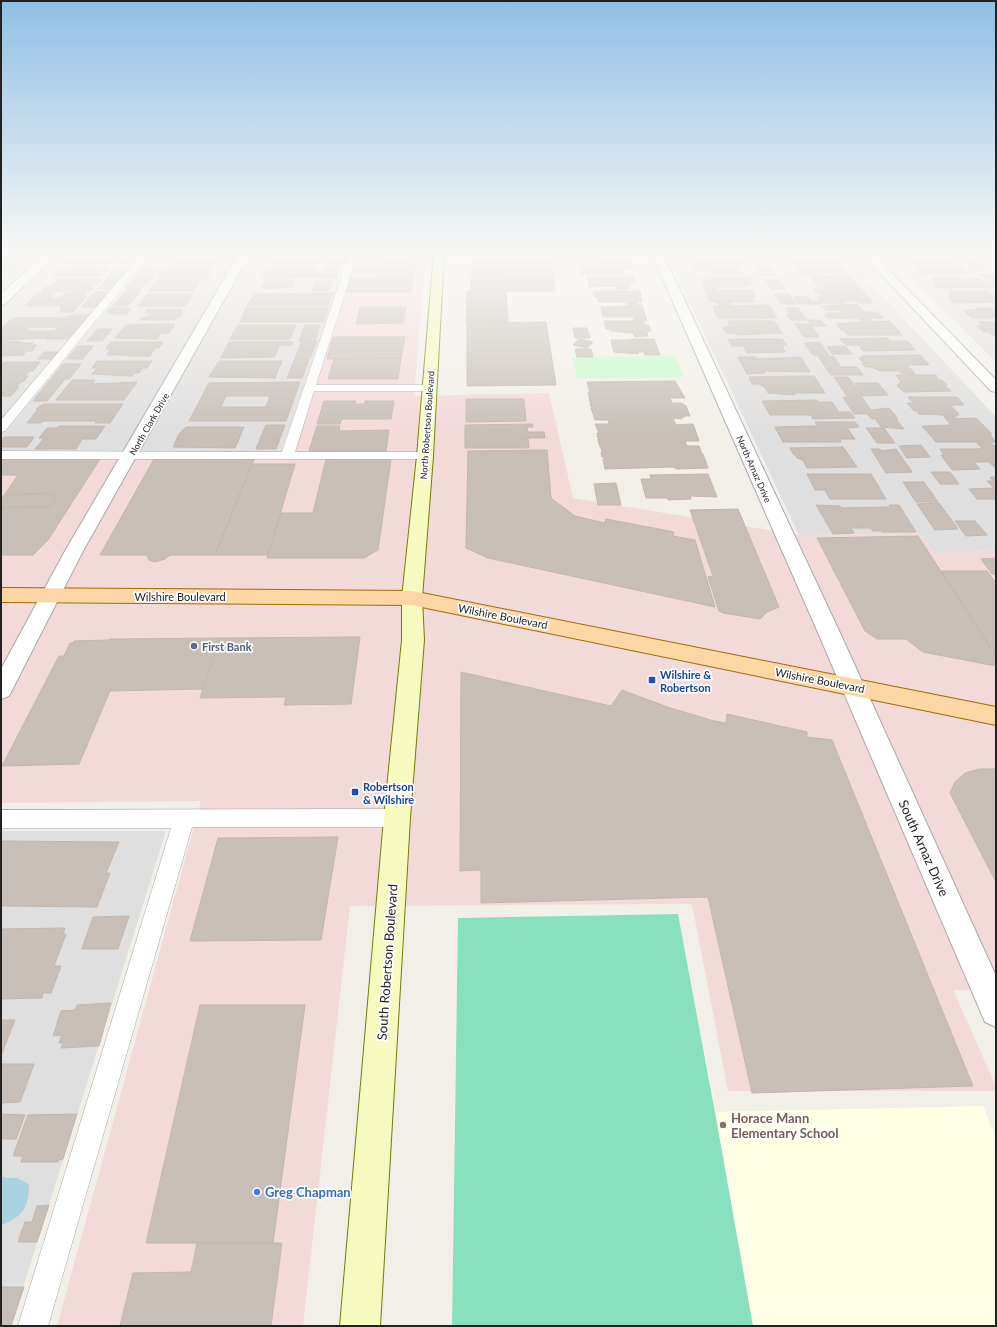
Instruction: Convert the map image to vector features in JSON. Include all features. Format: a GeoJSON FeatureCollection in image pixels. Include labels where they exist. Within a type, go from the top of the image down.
{"type":"FeatureCollection","features":[{"type":"Feature","properties":{"kind":"main road","name":"North Robertson Boulevard"},"geometry":{"type":"LineString","coordinates":[[412,598],[426,456],[435,314]]}},
{"type":"Feature","properties":{"kind":"main road","name":"Wilshire Boulevard"},"geometry":{"type":"LineString","coordinates":[[1,595],[412,598],[568,628],[699,657],[852,686],[996,716]]}},
{"type":"Feature","properties":{"kind":"main road","name":"South Robertson Boulevard"},"geometry":{"type":"LineString","coordinates":[[360,1326],[397,818],[413,640],[412,598]]}},
{"type":"Feature","properties":{"kind":"street","name":"North Clark Drive"},"geometry":{"type":"LineString","coordinates":[[1,690],[74,551],[211,314]]}},
{"type":"Feature","properties":{"kind":"street","name":"North Arnaz Drive"},"geometry":{"type":"LineString","coordinates":[[684,314],[852,686]]}},
{"type":"Feature","properties":{"kind":"street"},"geometry":{"type":"LineString","coordinates":[[925,314],[996,388]]}},
{"type":"Feature","properties":{"kind":"street","name":"South Arnaz Drive"},"geometry":{"type":"LineString","coordinates":[[852,686],[996,1011]]}},
{"type":"Feature","properties":{"kind":"lane"},"geometry":{"type":"LineString","coordinates":[[1,428],[96,314]]}},
{"type":"Feature","properties":{"kind":"lane"},"geometry":{"type":"LineString","coordinates":[[287,456],[334,314]]}},
{"type":"Feature","properties":{"kind":"lane"},"geometry":{"type":"LineString","coordinates":[[309,388],[430,388]]}},
{"type":"Feature","properties":{"kind":"lane"},"geometry":{"type":"LineString","coordinates":[[1,455],[426,456]]}},
{"type":"Feature","properties":{"kind":"lane"},"geometry":{"type":"LineString","coordinates":[[1,819],[397,818]]}},
{"type":"Feature","properties":{"kind":"lane"},"geometry":{"type":"LineString","coordinates":[[33,1326],[184,819]]}},
{"type":"Feature","properties":{"kind":"shaded area"},"geometry":{"type":"Polygon","coordinates":[[[1,314],[338,314],[292,452],[1,454],[1,314]]]}},
{"type":"Feature","properties":{"kind":"shaded area"},"geometry":{"type":"Polygon","coordinates":[[[338,314],[421,314],[414,396],[549,393],[573,498],[799,535],[920,534],[935,553],[996,551],[996,991],[953,990],[996,1086],[996,1091],[728,1091],[692,904],[350,906],[303,1326],[57,1326],[201,801],[1,803],[1,454],[292,452],[338,314]]]}},
{"type":"Feature","properties":{"kind":"shaded area"},"geometry":{"type":"Polygon","coordinates":[[[695,314],[899,314],[996,417],[996,551],[934,553],[919,534],[799,535],[695,314]]]}},
{"type":"Feature","properties":{"kind":"shaded area"},"geometry":{"type":"Polygon","coordinates":[[[947,314],[996,314],[996,362],[947,314]]]}},
{"type":"Feature","properties":{"kind":"shaded area"},"geometry":{"type":"Polygon","coordinates":[[[1,831],[166,831],[11,1326],[1,1326],[1,831]]]}},
{"type":"Feature","properties":{"kind":"shaded area","name":"Horace Mann Elementary School"},"geometry":{"type":"Polygon","coordinates":[[[678,914],[716,1112],[983,1106],[996,1138],[996,1326],[452,1326],[458,918],[678,914]]]}},
{"type":"Feature","properties":{"kind":"green space"},"geometry":{"type":"Polygon","coordinates":[[[675,356],[684,377],[577,378],[572,357],[675,356]]]}},
{"type":"Feature","properties":{"kind":"green space","name":"Horace Mann Elementary School"},"geometry":{"type":"Polygon","coordinates":[[[678,914],[753,1326],[452,1326],[458,918],[678,914]]]}},
{"type":"Feature","properties":{"kind":"water"},"geometry":{"type":"Polygon","coordinates":[[[1,1176],[7,1178],[17,1178],[29,1184],[28,1199],[23,1210],[15,1218],[2,1225],[1,1176]]]}},
{"type":"Feature","properties":{"kind":"building"},"geometry":{"type":"Polygon","coordinates":[[[151,314],[182,314],[175,320],[139,320],[141,318],[149,317],[151,314]]]}},
{"type":"Feature","properties":{"kind":"building"},"geometry":{"type":"Polygon","coordinates":[[[243,314],[326,314],[323,322],[240,322],[243,314]]]}},
{"type":"Feature","properties":{"kind":"building"},"geometry":{"type":"Polygon","coordinates":[[[358,314],[405,314],[403,323],[356,324],[358,314]]]}},
{"type":"Feature","properties":{"kind":"building"},"geometry":{"type":"Polygon","coordinates":[[[466,314],[507,314],[508,322],[466,322],[466,314]]]}},
{"type":"Feature","properties":{"kind":"building"},"geometry":{"type":"Polygon","coordinates":[[[602,314],[645,314],[647,321],[634,321],[633,317],[603,317],[602,314]]]}},
{"type":"Feature","properties":{"kind":"building"},"geometry":{"type":"Polygon","coordinates":[[[716,314],[774,314],[777,318],[718,318],[716,314]]]}},
{"type":"Feature","properties":{"kind":"building"},"geometry":{"type":"Polygon","coordinates":[[[787,314],[802,314],[807,320],[791,320],[787,314]]]}},
{"type":"Feature","properties":{"kind":"building"},"geometry":{"type":"Polygon","coordinates":[[[827,314],[879,314],[883,318],[828,318],[825,315],[828,315],[827,314]]]}},
{"type":"Feature","properties":{"kind":"building"},"geometry":{"type":"Polygon","coordinates":[[[967,314],[996,314],[996,318],[972,318],[967,314]]]}},
{"type":"Feature","properties":{"kind":"building"},"geometry":{"type":"Polygon","coordinates":[[[69,315],[91,315],[70,339],[46,339],[69,315]]]}},
{"type":"Feature","properties":{"kind":"building"},"geometry":{"type":"Polygon","coordinates":[[[13,318],[65,318],[56,327],[30,327],[26,331],[53,331],[46,338],[1,340],[1,329],[13,318]]]}},
{"type":"Feature","properties":{"kind":"building"},"geometry":{"type":"Polygon","coordinates":[[[859,319],[871,319],[873,322],[890,321],[902,335],[848,335],[836,324],[862,322],[859,319]]]}},
{"type":"Feature","properties":{"kind":"building"},"geometry":{"type":"Polygon","coordinates":[[[807,320],[821,320],[826,326],[812,326],[819,337],[804,337],[795,324],[810,324],[807,320]]]}},
{"type":"Feature","properties":{"kind":"building"},"geometry":{"type":"Polygon","coordinates":[[[604,321],[643,321],[645,325],[649,325],[651,331],[646,331],[648,336],[635,337],[633,333],[610,331],[609,329],[606,329],[604,321]]]}},
{"type":"Feature","properties":{"kind":"building"},"geometry":{"type":"Polygon","coordinates":[[[728,321],[774,321],[782,333],[737,335],[736,333],[726,333],[723,327],[730,326],[728,321]]]}},
{"type":"Feature","properties":{"kind":"building"},"geometry":{"type":"Polygon","coordinates":[[[546,322],[556,385],[467,386],[467,323],[546,322]]]}},
{"type":"Feature","properties":{"kind":"building"},"geometry":{"type":"Polygon","coordinates":[[[979,322],[996,322],[996,336],[989,332],[984,332],[977,326],[983,325],[979,322]]]}},
{"type":"Feature","properties":{"kind":"building"},"geometry":{"type":"Polygon","coordinates":[[[175,324],[169,333],[161,333],[157,339],[115,338],[126,325],[175,324]]]}},
{"type":"Feature","properties":{"kind":"building"},"geometry":{"type":"Polygon","coordinates":[[[238,325],[296,325],[290,339],[230,339],[238,325]]]}},
{"type":"Feature","properties":{"kind":"building"},"geometry":{"type":"Polygon","coordinates":[[[305,325],[320,325],[315,341],[317,341],[310,358],[295,358],[302,341],[299,341],[305,325]]]}},
{"type":"Feature","properties":{"kind":"building"},"geometry":{"type":"Polygon","coordinates":[[[573,328],[587,328],[590,338],[575,338],[573,328]]]}},
{"type":"Feature","properties":{"kind":"building"},"geometry":{"type":"Polygon","coordinates":[[[98,329],[112,329],[102,341],[87,341],[98,329]]]}},
{"type":"Feature","properties":{"kind":"building"},"geometry":{"type":"Polygon","coordinates":[[[333,337],[405,337],[401,358],[327,359],[333,337]]]}},
{"type":"Feature","properties":{"kind":"building"},"geometry":{"type":"Polygon","coordinates":[[[888,338],[891,341],[907,341],[915,350],[863,351],[859,345],[846,345],[840,339],[888,338]]]}},
{"type":"Feature","properties":{"kind":"building"},"geometry":{"type":"Polygon","coordinates":[[[579,339],[593,342],[587,348],[573,345],[579,339]]]}},
{"type":"Feature","properties":{"kind":"building"},"geometry":{"type":"Polygon","coordinates":[[[631,339],[654,339],[660,355],[645,355],[644,352],[638,352],[638,354],[614,352],[611,340],[632,340],[631,339]]]}},
{"type":"Feature","properties":{"kind":"building"},"geometry":{"type":"Polygon","coordinates":[[[728,339],[782,339],[787,345],[782,345],[785,352],[747,353],[743,346],[732,346],[728,339]]]}},
{"type":"Feature","properties":{"kind":"building"},"geometry":{"type":"Polygon","coordinates":[[[1,341],[33,343],[31,345],[37,345],[32,351],[26,351],[23,355],[1,356],[1,341]]]}},
{"type":"Feature","properties":{"kind":"building"},"geometry":{"type":"Polygon","coordinates":[[[111,342],[163,342],[159,348],[155,348],[150,356],[127,356],[128,355],[107,355],[111,349],[106,349],[111,342]]]}},
{"type":"Feature","properties":{"kind":"building"},"geometry":{"type":"Polygon","coordinates":[[[229,342],[293,342],[292,345],[280,345],[274,357],[221,358],[229,342]]]}},
{"type":"Feature","properties":{"kind":"building"},"geometry":{"type":"Polygon","coordinates":[[[820,342],[829,355],[813,355],[804,343],[820,342]]]}},
{"type":"Feature","properties":{"kind":"building"},"geometry":{"type":"Polygon","coordinates":[[[78,346],[93,346],[83,359],[67,359],[78,346]]]}},
{"type":"Feature","properties":{"kind":"building"},"geometry":{"type":"Polygon","coordinates":[[[845,346],[852,354],[832,354],[827,347],[845,346]]]}},
{"type":"Feature","properties":{"kind":"building"},"geometry":{"type":"Polygon","coordinates":[[[575,349],[591,349],[593,357],[577,357],[575,349]]]}},
{"type":"Feature","properties":{"kind":"building"},"geometry":{"type":"Polygon","coordinates":[[[44,352],[61,352],[55,359],[38,359],[44,352]]]}},
{"type":"Feature","properties":{"kind":"building"},"geometry":{"type":"Polygon","coordinates":[[[920,355],[929,365],[907,365],[915,374],[902,374],[899,371],[881,371],[871,367],[865,367],[862,363],[869,363],[863,362],[859,358],[863,356],[920,355]]]}},
{"type":"Feature","properties":{"kind":"building"},"geometry":{"type":"Polygon","coordinates":[[[818,356],[833,356],[841,367],[857,367],[863,375],[831,375],[818,356]]]}},
{"type":"Feature","properties":{"kind":"building"},"geometry":{"type":"Polygon","coordinates":[[[738,357],[756,357],[757,359],[801,357],[810,372],[764,371],[765,373],[747,374],[738,357]]]}},
{"type":"Feature","properties":{"kind":"building"},"geometry":{"type":"Polygon","coordinates":[[[401,358],[398,379],[328,379],[334,359],[401,358]]]}},
{"type":"Feature","properties":{"kind":"building"},"geometry":{"type":"Polygon","coordinates":[[[295,359],[309,359],[302,378],[287,378],[295,359]]]}},
{"type":"Feature","properties":{"kind":"building"},"geometry":{"type":"Polygon","coordinates":[[[97,361],[152,361],[147,368],[142,368],[139,373],[134,373],[132,376],[92,374],[97,368],[92,368],[97,361]]]}},
{"type":"Feature","properties":{"kind":"building"},"geometry":{"type":"Polygon","coordinates":[[[219,361],[282,361],[275,378],[209,377],[219,361]]]}},
{"type":"Feature","properties":{"kind":"building"},"geometry":{"type":"Polygon","coordinates":[[[40,362],[33,371],[30,371],[25,376],[28,376],[16,387],[19,387],[11,396],[1,396],[1,363],[40,362]]]}},
{"type":"Feature","properties":{"kind":"building"},"geometry":{"type":"Polygon","coordinates":[[[63,364],[81,364],[69,379],[65,379],[47,401],[33,401],[63,364]]]}},
{"type":"Feature","properties":{"kind":"building"},"geometry":{"type":"Polygon","coordinates":[[[896,375],[936,375],[939,380],[942,380],[947,385],[944,385],[951,391],[905,392],[897,385],[901,382],[896,375]]]}},
{"type":"Feature","properties":{"kind":"building"},"geometry":{"type":"Polygon","coordinates":[[[814,376],[825,393],[794,393],[795,395],[768,393],[764,386],[760,384],[752,384],[749,377],[814,376]]]}},
{"type":"Feature","properties":{"kind":"building"},"geometry":{"type":"Polygon","coordinates":[[[834,377],[848,377],[863,396],[847,396],[834,377]]]}},
{"type":"Feature","properties":{"kind":"building"},"geometry":{"type":"Polygon","coordinates":[[[72,380],[95,380],[92,384],[137,382],[124,400],[56,400],[72,380]]]}},
{"type":"Feature","properties":{"kind":"building"},"geometry":{"type":"Polygon","coordinates":[[[675,381],[685,398],[670,398],[672,403],[681,403],[686,406],[690,416],[685,416],[681,419],[673,418],[676,425],[693,424],[699,441],[685,441],[687,446],[699,446],[708,468],[677,469],[673,467],[605,469],[603,459],[605,459],[602,457],[601,452],[603,452],[599,445],[601,445],[599,444],[598,439],[600,439],[598,438],[597,433],[599,433],[595,424],[609,424],[608,420],[595,420],[591,408],[594,408],[591,407],[590,403],[592,402],[590,402],[589,397],[591,397],[589,396],[588,392],[590,392],[587,382],[675,381]]]}},
{"type":"Feature","properties":{"kind":"building"},"geometry":{"type":"Polygon","coordinates":[[[300,382],[286,421],[189,421],[209,383],[300,382]],[[226,396],[221,407],[266,407],[270,396],[226,396]]]}},
{"type":"Feature","properties":{"kind":"building"},"geometry":{"type":"Polygon","coordinates":[[[855,383],[878,383],[888,395],[864,396],[855,383]]]}},
{"type":"Feature","properties":{"kind":"building"},"geometry":{"type":"Polygon","coordinates":[[[843,397],[862,397],[871,410],[889,408],[898,419],[872,419],[867,414],[854,414],[843,397]]]}},
{"type":"Feature","properties":{"kind":"building"},"geometry":{"type":"Polygon","coordinates":[[[908,397],[957,397],[964,405],[950,405],[959,414],[954,418],[945,418],[943,415],[919,414],[917,412],[920,412],[919,411],[914,411],[907,403],[913,403],[908,397]]]}},
{"type":"Feature","properties":{"kind":"building"},"geometry":{"type":"Polygon","coordinates":[[[466,399],[524,399],[526,421],[466,422],[466,399]]]}},
{"type":"Feature","properties":{"kind":"building"},"geometry":{"type":"Polygon","coordinates":[[[817,400],[818,402],[832,402],[839,412],[850,412],[855,418],[813,419],[811,415],[770,415],[762,401],[817,400]]]}},
{"type":"Feature","properties":{"kind":"building"},"geometry":{"type":"Polygon","coordinates":[[[324,401],[356,401],[355,404],[365,404],[365,401],[394,401],[391,419],[342,419],[340,424],[317,424],[324,401]]]}},
{"type":"Feature","properties":{"kind":"building"},"geometry":{"type":"Polygon","coordinates":[[[43,404],[123,404],[110,423],[95,423],[96,421],[43,421],[41,423],[27,423],[38,409],[36,409],[43,404]]]}},
{"type":"Feature","properties":{"kind":"building"},"geometry":{"type":"Polygon","coordinates":[[[976,418],[992,434],[989,434],[996,442],[936,442],[922,426],[951,425],[946,419],[976,418]]]}},
{"type":"Feature","properties":{"kind":"building"},"geometry":{"type":"Polygon","coordinates":[[[876,420],[897,420],[904,429],[881,427],[876,420]]]}},
{"type":"Feature","properties":{"kind":"building"},"geometry":{"type":"Polygon","coordinates":[[[815,422],[855,422],[859,427],[847,428],[855,439],[840,439],[841,442],[783,442],[775,427],[817,426],[815,422]]]}},
{"type":"Feature","properties":{"kind":"building"},"geometry":{"type":"Polygon","coordinates":[[[533,424],[533,427],[527,427],[528,432],[544,432],[545,438],[528,438],[529,448],[465,448],[465,425],[533,424]]]}},
{"type":"Feature","properties":{"kind":"building"},"geometry":{"type":"Polygon","coordinates":[[[266,425],[285,425],[276,449],[256,449],[266,425]]]}},
{"type":"Feature","properties":{"kind":"building"},"geometry":{"type":"Polygon","coordinates":[[[59,426],[105,426],[96,439],[82,439],[76,449],[35,449],[44,438],[39,438],[47,428],[57,428],[59,426]]]}},
{"type":"Feature","properties":{"kind":"building"},"geometry":{"type":"Polygon","coordinates":[[[317,426],[340,426],[339,431],[389,430],[386,451],[309,451],[317,426]]]}},
{"type":"Feature","properties":{"kind":"building"},"geometry":{"type":"Polygon","coordinates":[[[186,427],[244,427],[235,448],[173,447],[179,434],[186,427]]]}},
{"type":"Feature","properties":{"kind":"building"},"geometry":{"type":"Polygon","coordinates":[[[866,428],[884,428],[895,443],[877,443],[866,428]]]}},
{"type":"Feature","properties":{"kind":"building"},"geometry":{"type":"Polygon","coordinates":[[[4,437],[34,437],[27,447],[1,447],[1,440],[4,437]]]}},
{"type":"Feature","properties":{"kind":"building"},"geometry":{"type":"Polygon","coordinates":[[[977,443],[991,443],[996,447],[996,469],[989,462],[974,462],[980,469],[952,470],[941,455],[944,455],[940,449],[982,448],[977,443]]]}},
{"type":"Feature","properties":{"kind":"building"},"geometry":{"type":"Polygon","coordinates":[[[921,445],[930,457],[907,458],[899,446],[921,445]]]}},
{"type":"Feature","properties":{"kind":"building"},"geometry":{"type":"Polygon","coordinates":[[[843,447],[857,467],[807,468],[803,460],[797,458],[790,448],[843,447]]]}},
{"type":"Feature","properties":{"kind":"building"},"geometry":{"type":"Polygon","coordinates":[[[871,449],[880,449],[881,451],[896,449],[912,472],[886,473],[871,449]]]}},
{"type":"Feature","properties":{"kind":"building"},"geometry":{"type":"Polygon","coordinates":[[[547,450],[551,498],[575,516],[605,523],[606,519],[674,532],[673,536],[695,540],[715,607],[488,558],[466,548],[468,451],[547,450]]]}},
{"type":"Feature","properties":{"kind":"building"},"geometry":{"type":"Polygon","coordinates":[[[1,459],[100,459],[48,540],[33,555],[1,555],[1,508],[51,507],[60,493],[5,494],[18,475],[1,475],[1,459]]]}},
{"type":"Feature","properties":{"kind":"building"},"geometry":{"type":"Polygon","coordinates":[[[154,459],[254,459],[215,555],[170,555],[165,559],[155,562],[149,560],[147,555],[100,555],[154,459]]]}},
{"type":"Feature","properties":{"kind":"building"},"geometry":{"type":"Polygon","coordinates":[[[326,459],[391,459],[378,550],[364,558],[267,558],[281,513],[313,513],[326,459]]]}},
{"type":"Feature","properties":{"kind":"building"},"geometry":{"type":"Polygon","coordinates":[[[252,464],[295,464],[268,555],[215,555],[252,464]]]}},
{"type":"Feature","properties":{"kind":"building"},"geometry":{"type":"Polygon","coordinates":[[[931,472],[950,472],[959,484],[940,484],[931,472]]]}},
{"type":"Feature","properties":{"kind":"building"},"geometry":{"type":"Polygon","coordinates":[[[708,474],[717,497],[690,496],[691,499],[668,500],[667,498],[646,498],[641,479],[651,479],[650,475],[708,474]]]}},
{"type":"Feature","properties":{"kind":"building"},"geometry":{"type":"Polygon","coordinates":[[[807,474],[871,474],[886,499],[830,499],[825,490],[815,490],[807,474]]]}},
{"type":"Feature","properties":{"kind":"building"},"geometry":{"type":"Polygon","coordinates":[[[990,477],[996,477],[996,499],[977,499],[969,489],[994,488],[987,481],[993,481],[990,477]]]}},
{"type":"Feature","properties":{"kind":"building"},"geometry":{"type":"Polygon","coordinates":[[[903,482],[924,482],[938,502],[916,502],[903,482]]]}},
{"type":"Feature","properties":{"kind":"building"},"geometry":{"type":"Polygon","coordinates":[[[616,483],[621,505],[598,505],[594,484],[616,483]]]}},
{"type":"Feature","properties":{"kind":"building"},"geometry":{"type":"Polygon","coordinates":[[[58,494],[50,507],[1,507],[1,498],[4,495],[58,494]]]}},
{"type":"Feature","properties":{"kind":"building"},"geometry":{"type":"Polygon","coordinates":[[[939,503],[958,529],[935,530],[917,504],[939,503]]]}},
{"type":"Feature","properties":{"kind":"building"},"geometry":{"type":"Polygon","coordinates":[[[816,505],[840,506],[841,508],[890,507],[889,505],[899,505],[916,532],[882,532],[873,531],[871,528],[851,528],[854,533],[833,534],[816,505]]]}},
{"type":"Feature","properties":{"kind":"building"},"geometry":{"type":"Polygon","coordinates":[[[738,509],[779,607],[767,612],[760,619],[719,611],[708,577],[713,576],[690,510],[738,509]]]}},
{"type":"Feature","properties":{"kind":"building"},"geometry":{"type":"Polygon","coordinates":[[[955,521],[975,521],[987,535],[966,536],[955,521]]]}},
{"type":"Feature","properties":{"kind":"building"},"geometry":{"type":"Polygon","coordinates":[[[918,536],[996,656],[996,666],[923,652],[906,639],[877,639],[865,631],[817,538],[918,536]]]}},
{"type":"Feature","properties":{"kind":"building"},"geometry":{"type":"Polygon","coordinates":[[[996,558],[996,574],[992,574],[981,559],[996,558]]]}},
{"type":"Feature","properties":{"kind":"building"},"geometry":{"type":"Polygon","coordinates":[[[941,571],[987,571],[996,583],[996,656],[941,571]]]}},
{"type":"Feature","properties":{"kind":"building"},"geometry":{"type":"Polygon","coordinates":[[[360,637],[351,704],[284,705],[286,697],[200,698],[220,638],[360,637]]]}},
{"type":"Feature","properties":{"kind":"building"},"geometry":{"type":"Polygon","coordinates":[[[220,638],[203,689],[110,691],[79,764],[2,766],[59,656],[64,656],[70,643],[73,643],[74,641],[110,639],[220,638]]]}},
{"type":"Feature","properties":{"kind":"building"},"geometry":{"type":"Polygon","coordinates":[[[461,672],[611,706],[622,690],[670,708],[714,721],[726,723],[727,714],[807,732],[807,737],[832,740],[973,1086],[752,1093],[708,897],[481,903],[481,870],[460,871],[461,672]]]}},
{"type":"Feature","properties":{"kind":"building"},"geometry":{"type":"Polygon","coordinates":[[[979,769],[996,769],[996,882],[950,793],[955,782],[965,773],[979,769]]]}},
{"type":"Feature","properties":{"kind":"building"},"geometry":{"type":"Polygon","coordinates":[[[338,837],[321,940],[190,941],[218,838],[338,837]]]}},
{"type":"Feature","properties":{"kind":"building"},"geometry":{"type":"Polygon","coordinates":[[[1,841],[119,842],[106,873],[110,873],[97,907],[1,906],[1,841]]]}},
{"type":"Feature","properties":{"kind":"building"},"geometry":{"type":"Polygon","coordinates":[[[129,916],[118,949],[82,949],[93,917],[129,916]]]}},
{"type":"Feature","properties":{"kind":"building"},"geometry":{"type":"Polygon","coordinates":[[[65,928],[63,934],[66,934],[54,966],[61,966],[51,993],[43,993],[42,998],[1,999],[1,929],[65,928]]]}},
{"type":"Feature","properties":{"kind":"building"},"geometry":{"type":"Polygon","coordinates":[[[111,1003],[99,1046],[61,1048],[63,1043],[59,1043],[62,1035],[53,1036],[61,1011],[75,1010],[77,1005],[111,1003]]]}},
{"type":"Feature","properties":{"kind":"building"},"geometry":{"type":"Polygon","coordinates":[[[200,1005],[305,1005],[273,1243],[146,1243],[200,1005]]]}},
{"type":"Feature","properties":{"kind":"building"},"geometry":{"type":"Polygon","coordinates":[[[1,1020],[15,1020],[1,1056],[1,1020]]]}},
{"type":"Feature","properties":{"kind":"building"},"geometry":{"type":"Polygon","coordinates":[[[1,1064],[34,1064],[20,1102],[1,1103],[1,1064]]]}},
{"type":"Feature","properties":{"kind":"building"},"geometry":{"type":"Polygon","coordinates":[[[1,1114],[25,1115],[16,1139],[1,1139],[1,1114]]]}},
{"type":"Feature","properties":{"kind":"building"},"geometry":{"type":"Polygon","coordinates":[[[77,1114],[63,1159],[58,1160],[58,1162],[21,1162],[23,1156],[13,1156],[28,1115],[77,1114]]]}},
{"type":"Feature","properties":{"kind":"building"},"geometry":{"type":"Polygon","coordinates":[[[49,1205],[37,1242],[18,1242],[25,1222],[32,1222],[37,1206],[49,1205]]]}},
{"type":"Feature","properties":{"kind":"building"},"geometry":{"type":"Polygon","coordinates":[[[197,1243],[282,1243],[271,1326],[120,1326],[133,1273],[191,1272],[197,1243]]]}},
{"type":"Feature","properties":{"kind":"building"},"geometry":{"type":"Polygon","coordinates":[[[1,1287],[24,1287],[11,1326],[1,1326],[1,1287]]]}},
{"type":"Feature","properties":{"kind":"place","name":"First Bank"},"geometry":{"type":"Point","coordinates":[194,646]}},
{"type":"Feature","properties":{"kind":"place","name":"Wilshire & Robertson"},"geometry":{"type":"Point","coordinates":[652,680]}},
{"type":"Feature","properties":{"kind":"place","name":"Robertson & Wilshire"},"geometry":{"type":"Point","coordinates":[355,792]}},
{"type":"Feature","properties":{"kind":"place","name":"Horace Mann Elementary School"},"geometry":{"type":"Point","coordinates":[723,1125]}},
{"type":"Feature","properties":{"kind":"place","name":"Greg Chapman"},"geometry":{"type":"Point","coordinates":[257,1192]}}]}
